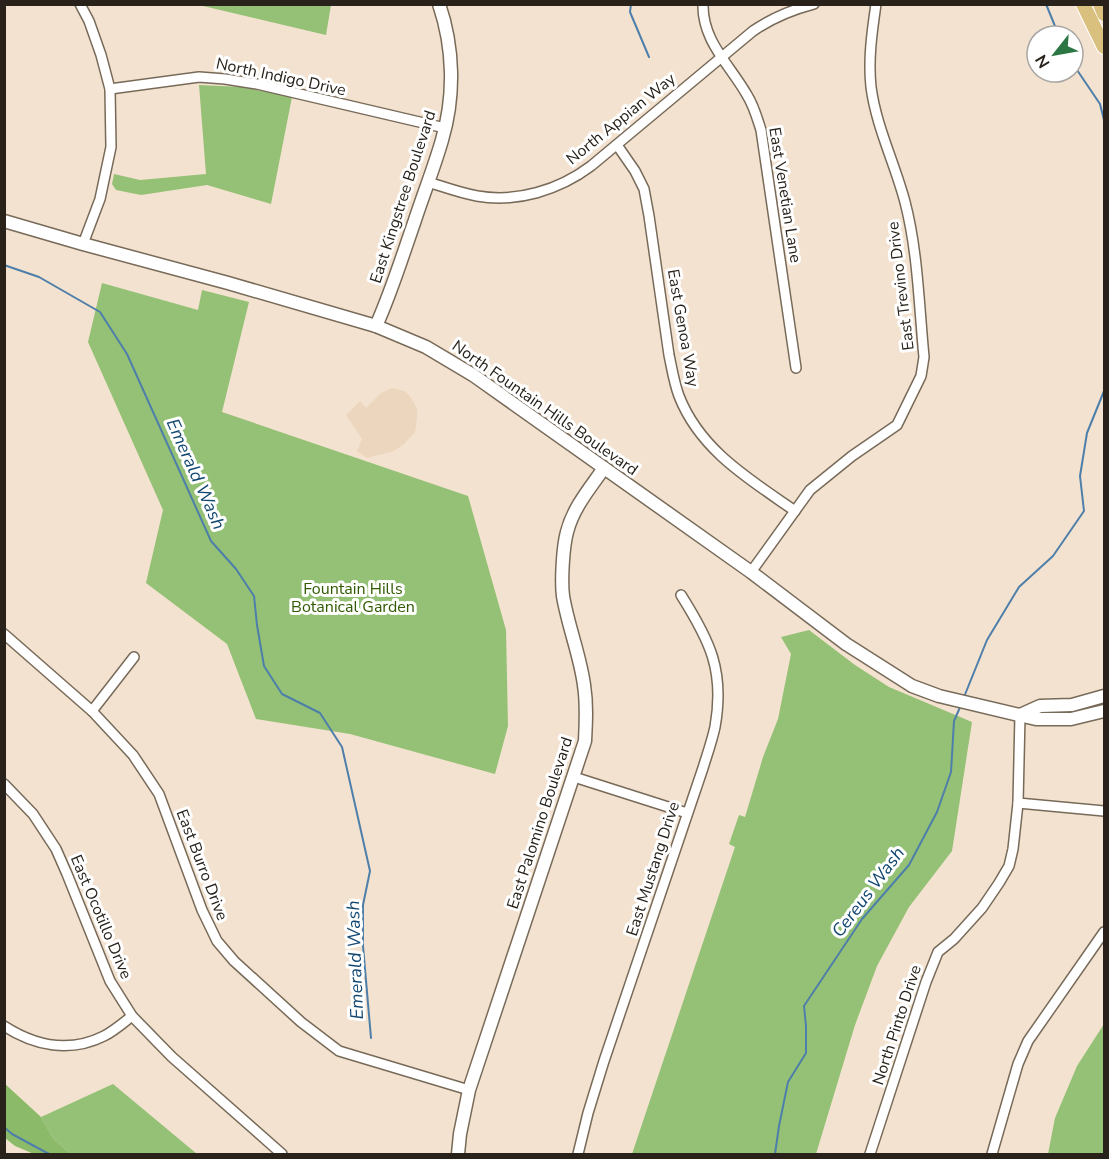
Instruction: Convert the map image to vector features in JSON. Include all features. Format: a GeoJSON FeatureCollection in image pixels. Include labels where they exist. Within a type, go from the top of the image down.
{"type":"FeatureCollection","features":[{"type":"Feature","properties":{"kind":"main road","name":"East Kingstree Boulevard"},"geometry":{"type":"LineString","coordinates":[[376,326],[394,281],[445,128],[450,100],[451,61],[449,41],[439,4]]}},
{"type":"Feature","properties":{"kind":"main road"},"geometry":{"type":"LineString","coordinates":[[1083,4],[1104,47]]}},
{"type":"Feature","properties":{"kind":"main road"},"geometry":{"type":"LineString","coordinates":[[1100,4],[1104,14]]}},
{"type":"Feature","properties":{"kind":"main road","name":"North Fountain Hills Boulevard"},"geometry":{"type":"LineString","coordinates":[[4,221],[376,326],[426,347],[473,375],[751,572],[846,644],[912,686],[939,696],[1036,718],[1071,719],[1104,711]]}},
{"type":"Feature","properties":{"kind":"main road","name":"East Palomino Boulevard"},"geometry":{"type":"LineString","coordinates":[[458,1155],[469,1090],[585,741],[584,684],[562,593],[563,557],[567,531],[574,515],[604,468]]}},
{"type":"Feature","properties":{"kind":"main road","name":"North Fountain Hills Boulevard"},"geometry":{"type":"LineString","coordinates":[[1020,714],[1040,706],[1072,705],[1104,696]]}},
{"type":"Feature","properties":{"kind":"street"},"geometry":{"type":"LineString","coordinates":[[80,4],[89,21],[110,90],[111,147],[100,198],[84,244]]}},
{"type":"Feature","properties":{"kind":"street","name":"East Venetian Lane"},"geometry":{"type":"LineString","coordinates":[[703,4],[707,33],[748,97],[761,130],[796,368]]}},
{"type":"Feature","properties":{"kind":"street","name":"North Appian Way"},"geometry":{"type":"LineString","coordinates":[[428,182],[478,196],[497,198],[528,195],[551,188],[580,174],[753,31],[791,10],[814,4]]}},
{"type":"Feature","properties":{"kind":"street"},"geometry":{"type":"LineString","coordinates":[[864,4],[876,5]]}},
{"type":"Feature","properties":{"kind":"street","name":"East Trevino Drive"},"geometry":{"type":"LineString","coordinates":[[751,572],[810,490],[852,456],[897,425],[921,376],[924,357],[912,238],[905,202],[877,114],[871,87],[870,50],[876,5]]}},
{"type":"Feature","properties":{"kind":"street","name":"North Indigo Drive"},"geometry":{"type":"LineString","coordinates":[[110,90],[200,76],[257,84],[445,128]]}},
{"type":"Feature","properties":{"kind":"street","name":"East Genoa Way"},"geometry":{"type":"LineString","coordinates":[[617,145],[644,189],[673,376],[684,407],[700,434],[716,453],[795,511]]}},
{"type":"Feature","properties":{"kind":"street","name":"East Mustang Drive"},"geometry":{"type":"LineString","coordinates":[[578,1155],[604,1061],[715,730],[718,685],[715,662],[708,641],[681,595]]}},
{"type":"Feature","properties":{"kind":"street","name":"East Burro Drive"},"geometry":{"type":"LineString","coordinates":[[4,634],[92,711],[133,755],[159,794],[202,909],[217,941],[234,960],[301,1022],[339,1050],[469,1090]]}},
{"type":"Feature","properties":{"kind":"street"},"geometry":{"type":"LineString","coordinates":[[92,711],[134,657]]}},
{"type":"Feature","properties":{"kind":"street","name":"North Pinto Drive"},"geometry":{"type":"LineString","coordinates":[[870,1155],[938,952],[954,939],[982,908],[1009,866],[1018,803],[1020,714]]}},
{"type":"Feature","properties":{"kind":"street"},"geometry":{"type":"LineString","coordinates":[[574,777],[687,813]]}},
{"type":"Feature","properties":{"kind":"street","name":"East Ocotillo Drive"},"geometry":{"type":"LineString","coordinates":[[4,784],[33,814],[56,849],[110,981],[132,1016],[172,1057],[282,1155]]}},
{"type":"Feature","properties":{"kind":"street"},"geometry":{"type":"LineString","coordinates":[[1018,803],[1104,811]]}},
{"type":"Feature","properties":{"kind":"street"},"geometry":{"type":"LineString","coordinates":[[992,1155],[1018,1064],[1028,1041],[1104,932]]}},
{"type":"Feature","properties":{"kind":"street"},"geometry":{"type":"LineString","coordinates":[[4,1026],[23,1037],[61,1047],[102,1037],[132,1016]]}},
{"type":"Feature","properties":{"kind":"shaded area"},"geometry":{"type":"Polygon","coordinates":[[[392,388],[404,391],[414,403],[417,410],[415,432],[394,451],[367,458],[357,451],[362,439],[346,415],[360,401],[366,408],[381,393],[392,388]]]}},
{"type":"Feature","properties":{"kind":"green space"},"geometry":{"type":"Polygon","coordinates":[[[199,5],[331,5],[326,35],[199,5]]]}},
{"type":"Feature","properties":{"kind":"green space"},"geometry":{"type":"Polygon","coordinates":[[[199,85],[242,87],[292,97],[271,204],[207,185],[141,195],[116,190],[112,184],[114,174],[140,180],[206,174],[199,85]]]}},
{"type":"Feature","properties":{"kind":"green space","name":"Fountain Hills Botanical Garden"},"geometry":{"type":"Polygon","coordinates":[[[102,283],[198,310],[202,290],[249,302],[222,412],[468,496],[506,630],[508,726],[495,774],[350,734],[256,719],[227,644],[146,583],[163,510],[88,342],[102,283]]]}},
{"type":"Feature","properties":{"kind":"green space"},"geometry":{"type":"Polygon","coordinates":[[[809,630],[855,665],[889,687],[972,722],[952,851],[909,907],[877,966],[855,1025],[816,1154],[632,1154],[735,847],[729,844],[739,815],[745,817],[763,757],[778,719],[791,654],[781,637],[809,630]]]}},
{"type":"Feature","properties":{"kind":"green space"},"geometry":{"type":"Polygon","coordinates":[[[1104,1024],[1104,1154],[1048,1154],[1055,1118],[1077,1066],[1104,1024]]]}},
{"type":"Feature","properties":{"kind":"green space"},"geometry":{"type":"Polygon","coordinates":[[[4,1083],[41,1117],[53,1138],[70,1154],[34,1154],[15,1146],[5,1138],[4,1083]]]}},
{"type":"Feature","properties":{"kind":"green space"},"geometry":{"type":"Polygon","coordinates":[[[113,1084],[197,1154],[70,1154],[53,1138],[41,1117],[113,1084]]]}},
{"type":"Feature","properties":{"kind":"waterway"},"geometry":{"type":"LineString","coordinates":[[631,4],[630,12],[649,57]]}},
{"type":"Feature","properties":{"kind":"waterway","name":"Cereus Wash"},"geometry":{"type":"LineString","coordinates":[[1046,4],[1054,24]]}},
{"type":"Feature","properties":{"kind":"waterway","name":"Cereus Wash"},"geometry":{"type":"LineString","coordinates":[[1085,82],[1100,104],[1104,120]]}},
{"type":"Feature","properties":{"kind":"waterway","name":"Emerald Wash"},"geometry":{"type":"LineString","coordinates":[[4,265],[39,277],[100,312],[127,354],[211,541],[236,569],[254,596],[264,666],[282,694],[320,713],[342,747],[370,871],[363,905],[363,946],[371,1038]]}},
{"type":"Feature","properties":{"kind":"waterway","name":"Cereus Wash"},"geometry":{"type":"LineString","coordinates":[[964,697],[987,640],[1019,587],[1053,556],[1084,511],[1080,476],[1087,433],[1104,391]]}},
{"type":"Feature","properties":{"kind":"waterway","name":"Cereus Wash"},"geometry":{"type":"LineString","coordinates":[[775,1154],[788,1082],[806,1053],[804,1006],[862,919],[909,865],[937,812],[951,772],[954,721],[961,705]]}},
{"type":"Feature","properties":{"kind":"waterway"},"geometry":{"type":"LineString","coordinates":[[4,1127],[12,1134],[49,1154]]}}]}
